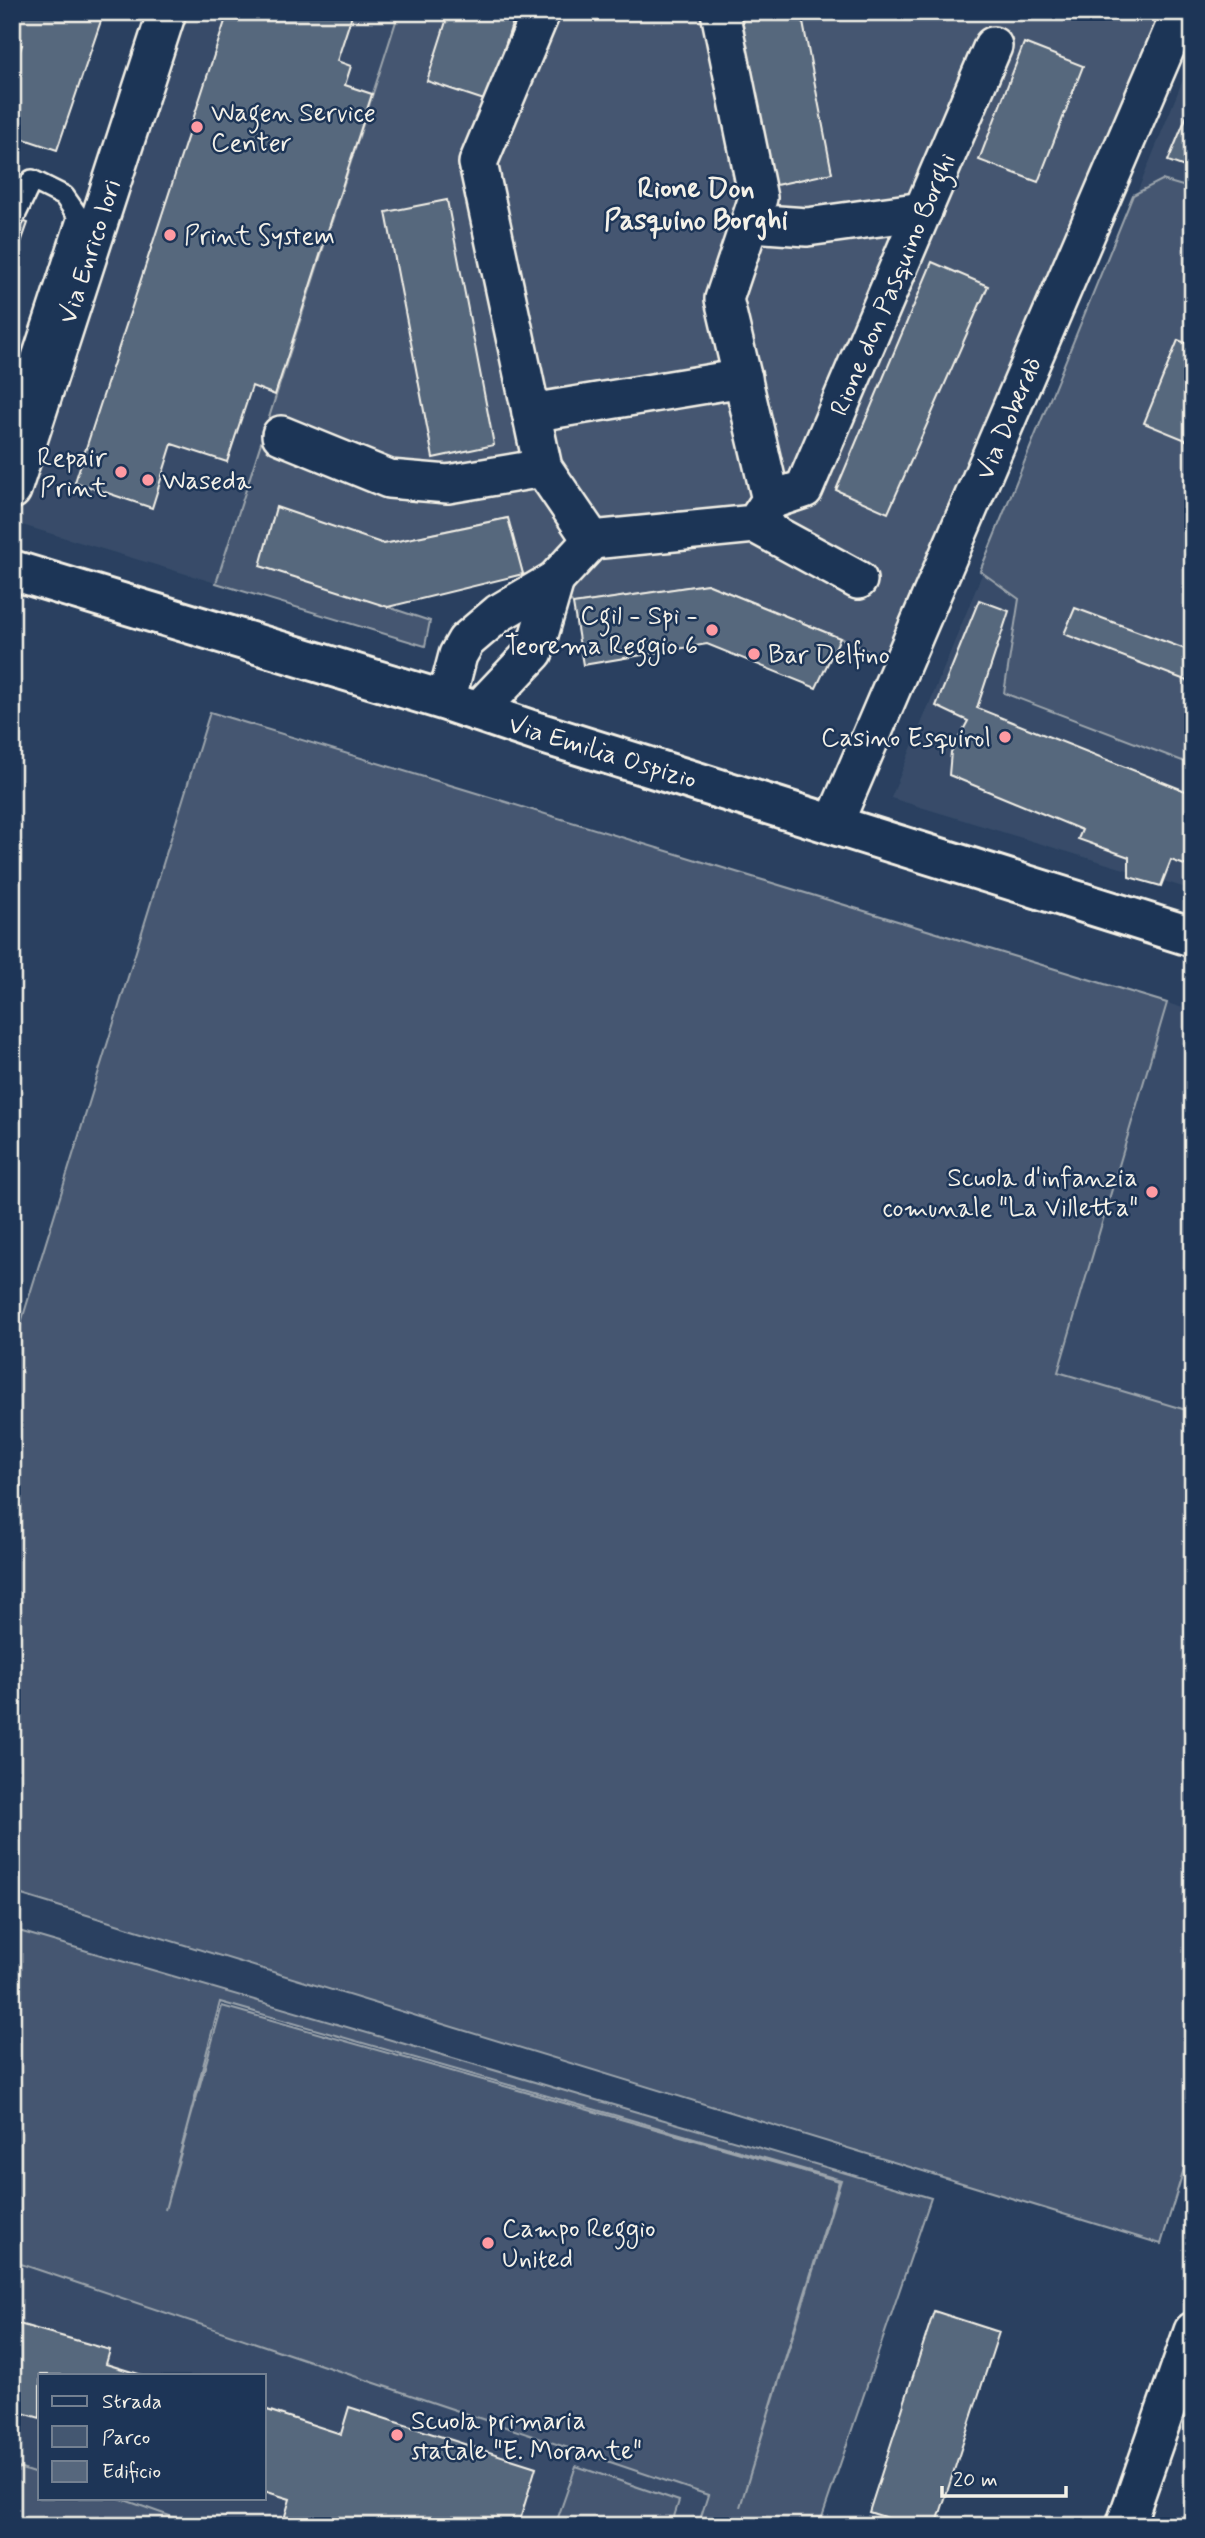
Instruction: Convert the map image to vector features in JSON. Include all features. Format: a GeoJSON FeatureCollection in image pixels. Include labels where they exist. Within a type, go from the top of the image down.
{"type":"FeatureCollection","features":[{"type":"Feature","properties":{"kind":"main road","name":"Via Emilia Ospizio"},"geometry":{"type":"LineString","coordinates":[[12,570],[461,706],[1193,937]]}},
{"type":"Feature","properties":{"kind":"street","name":"Via Enrico Iori"},"geometry":{"type":"LineString","coordinates":[[12,490],[167,12]]}},
{"type":"Feature","properties":{"kind":"street"},"geometry":{"type":"LineString","coordinates":[[461,706],[458,655],[466,641],[499,612],[555,580],[592,540],[543,468],[478,163],[541,12]]}},
{"type":"Feature","properties":{"kind":"street"},"geometry":{"type":"LineString","coordinates":[[720,12],[758,198],[724,299],[743,379],[763,512],[858,580]]}},
{"type":"Feature","properties":{"kind":"street","name":"Via Doberdò"},"geometry":{"type":"LineString","coordinates":[[834,823],[1181,12]]}},
{"type":"Feature","properties":{"kind":"street","name":"Rione don Pasquino Borghi"},"geometry":{"type":"LineString","coordinates":[[592,540],[763,512],[804,489],[993,46]]}},
{"type":"Feature","properties":{"kind":"street"},"geometry":{"type":"LineString","coordinates":[[750,223],[807,228],[923,211]]}},
{"type":"Feature","properties":{"kind":"street"},"geometry":{"type":"LineString","coordinates":[[531,413],[743,379]]}},
{"type":"Feature","properties":{"kind":"street"},"geometry":{"type":"LineString","coordinates":[[281,435],[389,479],[448,484],[543,468]]}},
{"type":"Feature","properties":{"kind":"street"},"geometry":{"type":"LineString","coordinates":[[461,706],[534,652],[555,580]]}},
{"type":"Feature","properties":{"kind":"street"},"geometry":{"type":"LineString","coordinates":[[1125,2526],[1193,2331]]}},
{"type":"Feature","properties":{"kind":"lane"},"geometry":{"type":"LineString","coordinates":[[12,418],[78,216],[64,196],[32,180],[14,218]]}},
{"type":"Feature","properties":{"kind":"shaded area"},"geometry":{"type":"Polygon","coordinates":[[[155,12],[409,12],[216,583],[12,522],[12,424],[155,12]]]}},
{"type":"Feature","properties":{"kind":"shaded area"},"geometry":{"type":"Polygon","coordinates":[[[1193,55],[1193,890],[891,798],[1193,55]]]}},
{"type":"Feature","properties":{"kind":"shaded area","name":"Scuola d'infanzia comunale \"La Villetta\""},"geometry":{"type":"Polygon","coordinates":[[[1167,1003],[1193,1011],[1193,1412],[1058,1372],[1167,1003]]]}},
{"type":"Feature","properties":{"kind":"shaded area","name":"Scuola primaria statale \"E. Morante\""},"geometry":{"type":"Polygon","coordinates":[[[12,2261],[708,2495],[698,2526],[12,2526],[12,2261]]]}},
{"type":"Feature","properties":{"kind":"green space"},"geometry":{"type":"Polygon","coordinates":[[[399,12],[1181,12],[902,667],[840,638],[707,584],[573,604],[555,580],[523,574],[507,518],[384,544],[388,607],[430,621],[425,646],[216,583],[399,12]]]}},
{"type":"Feature","properties":{"kind":"green space"},"geometry":{"type":"Polygon","coordinates":[[[1162,180],[1193,189],[1193,765],[1004,693],[1019,599],[980,571],[1133,195],[1162,180]]]}},
{"type":"Feature","properties":{"kind":"green space"},"geometry":{"type":"Polygon","coordinates":[[[210,712],[1167,1003],[1058,1372],[1193,1412],[1193,2139],[1161,2244],[12,1892],[12,1352],[210,712]]]}},
{"type":"Feature","properties":{"kind":"green space","name":"Campo Reggio United"},"geometry":{"type":"Polygon","coordinates":[[[12,1929],[931,2198],[819,2526],[698,2526],[708,2495],[12,2261],[12,1929]],[[220,2002],[165,2210],[222,2006],[839,2181],[740,2507],[841,2180],[220,2002]]]}},
{"type":"Feature","properties":{"kind":"green space"},"geometry":{"type":"Polygon","coordinates":[[[12,2466],[38,2474],[38,2500],[125,2500],[198,2526],[12,2526],[12,2466]]]}},
{"type":"Feature","properties":{"kind":"green space"},"geometry":{"type":"Polygon","coordinates":[[[576,2466],[679,2501],[671,2526],[555,2526],[576,2466]]]}},
{"type":"Feature","properties":{"kind":"building"},"geometry":{"type":"Polygon","coordinates":[[[12,12],[104,12],[57,150],[12,135],[12,73],[22,45],[12,42],[12,12]]]}},
{"type":"Feature","properties":{"kind":"building"},"geometry":{"type":"Polygon","coordinates":[[[228,12],[353,12],[337,61],[351,66],[345,85],[372,94],[275,395],[252,386],[227,462],[172,444],[152,508],[75,482],[228,12]]]}},
{"type":"Feature","properties":{"kind":"building"},"geometry":{"type":"Polygon","coordinates":[[[449,12],[516,12],[487,101],[427,81],[449,12]]]}},
{"type":"Feature","properties":{"kind":"building"},"geometry":{"type":"Polygon","coordinates":[[[738,12],[801,12],[832,173],[771,186],[738,12]]]}},
{"type":"Feature","properties":{"kind":"building"},"geometry":{"type":"Polygon","coordinates":[[[1024,43],[1083,66],[1038,182],[979,160],[1024,43]]]}},
{"type":"Feature","properties":{"kind":"building"},"geometry":{"type":"Polygon","coordinates":[[[1193,101],[1193,170],[1168,161],[1193,101]]]}},
{"type":"Feature","properties":{"kind":"building"},"geometry":{"type":"Polygon","coordinates":[[[447,200],[494,445],[433,458],[386,212],[447,200]]]}},
{"type":"Feature","properties":{"kind":"building"},"geometry":{"type":"Polygon","coordinates":[[[12,217],[28,223],[12,268],[12,217]]]}},
{"type":"Feature","properties":{"kind":"building"},"geometry":{"type":"Polygon","coordinates":[[[932,262],[988,286],[888,513],[836,490],[932,262]]]}},
{"type":"Feature","properties":{"kind":"building"},"geometry":{"type":"Polygon","coordinates":[[[1178,340],[1193,346],[1193,443],[1144,423],[1178,340]]]}},
{"type":"Feature","properties":{"kind":"building"},"geometry":{"type":"Polygon","coordinates":[[[276,507],[384,544],[508,518],[523,574],[388,607],[260,566],[276,507]]]}},
{"type":"Feature","properties":{"kind":"building"},"geometry":{"type":"Polygon","coordinates":[[[707,584],[840,638],[816,688],[707,644],[583,665],[573,604],[707,584]]]}},
{"type":"Feature","properties":{"kind":"building","name":"Casino Esquirol"},"geometry":{"type":"Polygon","coordinates":[[[979,600],[1009,611],[977,708],[1193,794],[1193,868],[1171,860],[1161,886],[1129,877],[1129,857],[1078,839],[1082,830],[949,775],[951,752],[968,721],[936,706],[979,600]]]}},
{"type":"Feature","properties":{"kind":"building"},"geometry":{"type":"Polygon","coordinates":[[[1075,608],[1193,652],[1193,683],[1064,634],[1075,608]]]}},
{"type":"Feature","properties":{"kind":"building"},"geometry":{"type":"Polygon","coordinates":[[[934,2311],[999,2332],[936,2526],[912,2526],[869,2512],[934,2311]]]}},
{"type":"Feature","properties":{"kind":"building"},"geometry":{"type":"Polygon","coordinates":[[[12,2322],[110,2350],[106,2364],[139,2374],[38,2374],[38,2417],[12,2410],[12,2322]]]}},
{"type":"Feature","properties":{"kind":"building"},"geometry":{"type":"Polygon","coordinates":[[[349,2407],[536,2467],[518,2526],[282,2526],[290,2499],[266,2492],[266,2410],[341,2434],[349,2407]]]}},
{"type":"Feature","properties":{"kind":"building"},"geometry":{"type":"Polygon","coordinates":[[[1193,2486],[1193,2526],[1184,2526],[1181,2525],[1193,2486]]]}},
{"type":"Feature","properties":{"kind":"place","name":"Wagen Service Center"},"geometry":{"type":"Point","coordinates":[197,127]}},
{"type":"Feature","properties":{"kind":"place","name":"Print System"},"geometry":{"type":"Point","coordinates":[170,235]}},
{"type":"Feature","properties":{"kind":"place","name":"Repair Print"},"geometry":{"type":"Point","coordinates":[121,472]}},
{"type":"Feature","properties":{"kind":"place","name":"Waseda"},"geometry":{"type":"Point","coordinates":[148,480]}},
{"type":"Feature","properties":{"kind":"place","name":"Cgil - Spi - Teorema Reggio 6"},"geometry":{"type":"Point","coordinates":[712,630]}},
{"type":"Feature","properties":{"kind":"place","name":"Bar Delfino"},"geometry":{"type":"Point","coordinates":[754,654]}},
{"type":"Feature","properties":{"kind":"place","name":"Casino Esquirol"},"geometry":{"type":"Point","coordinates":[1005,737]}},
{"type":"Feature","properties":{"kind":"place","name":"Scuola d'infanzia comunale \"La Villetta\""},"geometry":{"type":"Point","coordinates":[1152,1192]}},
{"type":"Feature","properties":{"kind":"place","name":"Campo Reggio United"},"geometry":{"type":"Point","coordinates":[488,2243]}},
{"type":"Feature","properties":{"kind":"place","name":"Scuola primaria statale \"E. Morante\""},"geometry":{"type":"Point","coordinates":[397,2435]}},
{"type":"Feature","properties":{"kind":"district","name":"Rione Don Pasquino Borghi"},"geometry":{"type":"Point","coordinates":[696,203]}}]}
